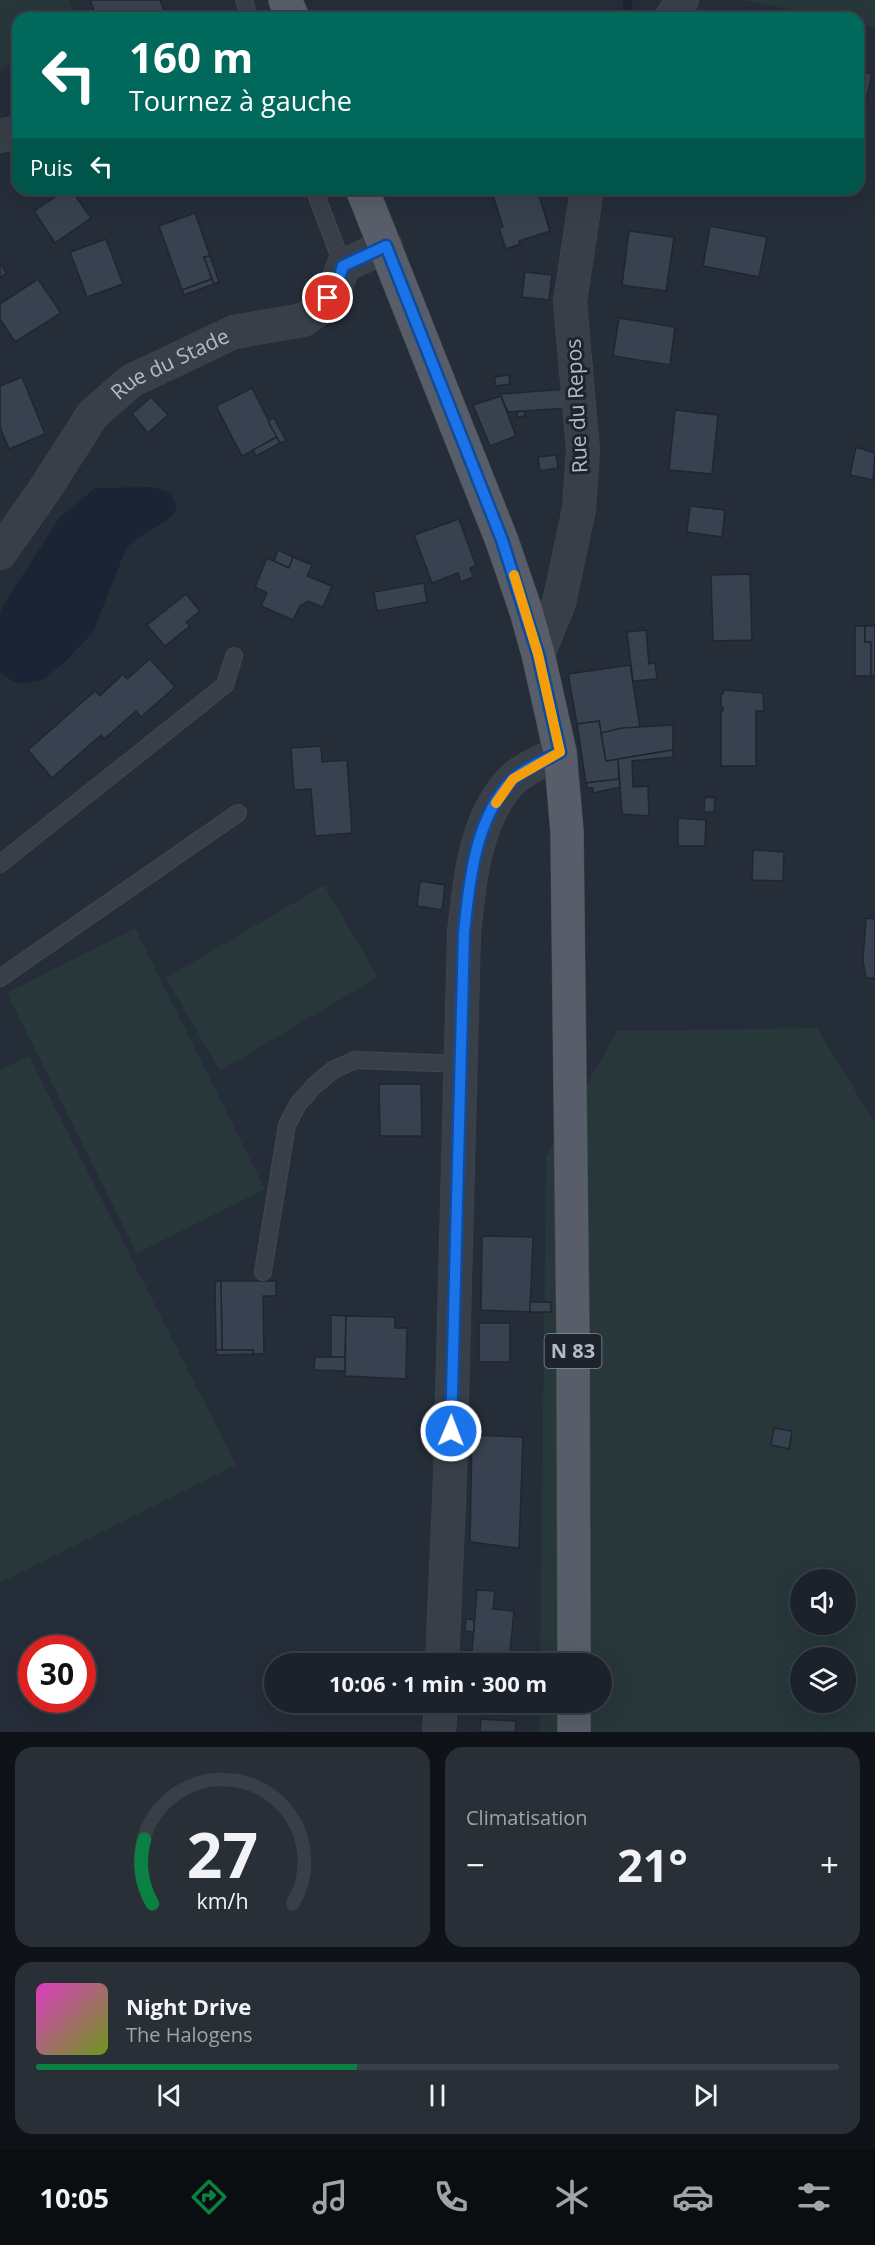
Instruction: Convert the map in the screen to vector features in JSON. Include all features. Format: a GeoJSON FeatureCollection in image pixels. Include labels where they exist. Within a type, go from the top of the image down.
{"type":"FeatureCollection","features":[{"type":"Feature","properties":{"kind":"main road","name":"N 83"},"geometry":{"type":"LineString","coordinates":[[365,195],[502,540],[538,654],[560,752],[567,831],[574,1653]]}},
{"type":"Feature","properties":{"kind":"main road"},"geometry":{"type":"LineString","coordinates":[[574,1713],[574,1732]]}},
{"type":"Feature","properties":{"kind":"street","name":"Rue du Repos"},"geometry":{"type":"LineString","coordinates":[[538,654],[559,603],[579,509],[584,450],[570,302],[586,195]]}},
{"type":"Feature","properties":{"kind":"street"},"geometry":{"type":"LineString","coordinates":[[343,266],[386,246]]}},
{"type":"Feature","properties":{"kind":"street","name":"Rue du Stade"},"geometry":{"type":"LineString","coordinates":[[0,553],[45,489],[93,414],[131,381],[234,332],[303,320],[320,308],[331,294],[336,287],[343,266]]}},
{"type":"Feature","properties":{"kind":"street"},"geometry":{"type":"LineString","coordinates":[[442,1653],[450,1476],[464,933],[469,878],[489,811],[513,779],[560,752]]}},
{"type":"Feature","properties":{"kind":"street"},"geometry":{"type":"LineString","coordinates":[[439,1732],[440,1713]]}},
{"type":"Feature","properties":{"kind":"lane"},"geometry":{"type":"LineString","coordinates":[[316,195],[343,266]]}},
{"type":"Feature","properties":{"kind":"lane"},"geometry":{"type":"LineString","coordinates":[[0,864],[225,685],[234,656]]}},
{"type":"Feature","properties":{"kind":"lane"},"geometry":{"type":"LineString","coordinates":[[0,978],[238,813]]}},
{"type":"Feature","properties":{"kind":"lane"},"geometry":{"type":"LineString","coordinates":[[262,1272],[287,1125],[298,1104],[314,1086],[333,1070],[356,1060],[461,1064]]}},
{"type":"Feature","properties":{"kind":"shaded area"},"geometry":{"type":"Polygon","coordinates":[[[0,0],[69,0],[73,12],[12,12],[12,65],[0,72],[0,0]]]}},
{"type":"Feature","properties":{"kind":"shaded area"},"geometry":{"type":"Polygon","coordinates":[[[743,0],[875,0],[875,28],[864,25],[864,12],[800,12],[743,0]]]}},
{"type":"Feature","properties":{"kind":"shaded area"},"geometry":{"type":"Polygon","coordinates":[[[324,885],[378,977],[220,1071],[166,978],[324,885]]]}},
{"type":"Feature","properties":{"kind":"shaded area"},"geometry":{"type":"Polygon","coordinates":[[[135,928],[265,1189],[137,1253],[7,993],[135,928]]]}},
{"type":"Feature","properties":{"kind":"shaded area"},"geometry":{"type":"Polygon","coordinates":[[[817,1028],[875,1123],[875,1732],[539,1732],[540,1713],[612,1713],[612,1653],[540,1653],[546,1157],[617,1031],[817,1028]]]}},
{"type":"Feature","properties":{"kind":"shaded area"},"geometry":{"type":"Polygon","coordinates":[[[29,1056],[236,1465],[0,1583],[0,1070],[29,1056]]]}},
{"type":"Feature","properties":{"kind":"water"},"geometry":{"type":"Polygon","coordinates":[[[153,487],[171,493],[177,509],[172,516],[130,544],[125,551],[93,632],[63,664],[42,680],[23,684],[12,681],[0,672],[2,607],[60,517],[95,488],[153,487]]]}},
{"type":"Feature","properties":{"kind":"building"},"geometry":{"type":"Polygon","coordinates":[[[90,0],[160,0],[164,10],[169,12],[95,12],[90,0]]]}},
{"type":"Feature","properties":{"kind":"building"},"geometry":{"type":"Polygon","coordinates":[[[864,72],[872,74],[864,108],[864,72]]]}},
{"type":"Feature","properties":{"kind":"building"},"geometry":{"type":"Polygon","coordinates":[[[58,195],[75,195],[91,218],[55,243],[34,211],[58,195]]]}},
{"type":"Feature","properties":{"kind":"building"},"geometry":{"type":"Polygon","coordinates":[[[493,195],[539,195],[550,231],[519,241],[520,244],[506,249],[499,228],[503,227],[493,195]]]}},
{"type":"Feature","properties":{"kind":"building"},"geometry":{"type":"Polygon","coordinates":[[[195,213],[210,256],[204,257],[212,279],[182,290],[159,226],[195,213]]]}},
{"type":"Feature","properties":{"kind":"building"},"geometry":{"type":"Polygon","coordinates":[[[710,226],[767,237],[759,277],[703,266],[710,226]]]}},
{"type":"Feature","properties":{"kind":"building"},"geometry":{"type":"Polygon","coordinates":[[[629,231],[674,237],[666,291],[622,285],[629,231]]]}},
{"type":"Feature","properties":{"kind":"building"},"geometry":{"type":"Polygon","coordinates":[[[106,239],[123,284],[87,297],[70,252],[106,239]]]}},
{"type":"Feature","properties":{"kind":"building"},"geometry":{"type":"Polygon","coordinates":[[[210,256],[219,282],[214,284],[204,257],[210,256]]]}},
{"type":"Feature","properties":{"kind":"building"},"geometry":{"type":"Polygon","coordinates":[[[0,264],[7,273],[0,278],[0,264]]]}},
{"type":"Feature","properties":{"kind":"building"},"geometry":{"type":"Polygon","coordinates":[[[525,272],[552,275],[549,300],[522,297],[525,272]]]}},
{"type":"Feature","properties":{"kind":"building"},"geometry":{"type":"Polygon","coordinates":[[[38,279],[61,313],[15,342],[0,319],[0,304],[38,279]]]}},
{"type":"Feature","properties":{"kind":"building"},"geometry":{"type":"Polygon","coordinates":[[[212,279],[214,284],[184,295],[182,290],[212,279]]]}},
{"type":"Feature","properties":{"kind":"building"},"geometry":{"type":"Polygon","coordinates":[[[619,318],[675,327],[670,365],[613,356],[619,318]]]}},
{"type":"Feature","properties":{"kind":"building"},"geometry":{"type":"Polygon","coordinates":[[[509,375],[510,384],[496,386],[494,377],[509,375]]]}},
{"type":"Feature","properties":{"kind":"building"},"geometry":{"type":"Polygon","coordinates":[[[22,377],[45,434],[9,449],[0,427],[0,386],[22,377]]]}},
{"type":"Feature","properties":{"kind":"building"},"geometry":{"type":"Polygon","coordinates":[[[252,388],[277,437],[242,456],[216,406],[252,388]]]}},
{"type":"Feature","properties":{"kind":"building"},"geometry":{"type":"Polygon","coordinates":[[[567,389],[568,408],[508,412],[500,394],[567,389]]]}},
{"type":"Feature","properties":{"kind":"building"},"geometry":{"type":"Polygon","coordinates":[[[501,396],[516,436],[490,446],[473,405],[501,396]]]}},
{"type":"Feature","properties":{"kind":"building"},"geometry":{"type":"Polygon","coordinates":[[[151,397],[168,415],[148,433],[132,414],[151,397]]]}},
{"type":"Feature","properties":{"kind":"building"},"geometry":{"type":"Polygon","coordinates":[[[675,410],[718,415],[712,474],[669,470],[675,410]]]}},
{"type":"Feature","properties":{"kind":"building"},"geometry":{"type":"Polygon","coordinates":[[[524,411],[525,416],[517,417],[517,412],[524,411]]]}},
{"type":"Feature","properties":{"kind":"building"},"geometry":{"type":"Polygon","coordinates":[[[274,418],[286,441],[280,443],[268,421],[274,418]]]}},
{"type":"Feature","properties":{"kind":"building"},"geometry":{"type":"Polygon","coordinates":[[[277,437],[280,443],[256,456],[253,450],[277,437]]]}},
{"type":"Feature","properties":{"kind":"building"},"geometry":{"type":"Polygon","coordinates":[[[856,447],[875,453],[873,480],[850,475],[856,447]]]}},
{"type":"Feature","properties":{"kind":"building"},"geometry":{"type":"Polygon","coordinates":[[[556,455],[558,468],[540,471],[538,457],[556,455]]]}},
{"type":"Feature","properties":{"kind":"building"},"geometry":{"type":"Polygon","coordinates":[[[690,506],[725,510],[722,537],[687,532],[690,506]]]}},
{"type":"Feature","properties":{"kind":"building"},"geometry":{"type":"Polygon","coordinates":[[[459,519],[476,566],[470,568],[473,577],[461,582],[458,573],[432,583],[414,535],[459,519]]]}},
{"type":"Feature","properties":{"kind":"building"},"geometry":{"type":"Polygon","coordinates":[[[278,550],[293,557],[289,568],[274,561],[278,550]]]}},
{"type":"Feature","properties":{"kind":"building"},"geometry":{"type":"Polygon","coordinates":[[[293,557],[312,565],[307,576],[332,586],[323,607],[308,601],[300,606],[293,620],[261,606],[267,593],[255,587],[267,558],[289,568],[293,557]]]}},
{"type":"Feature","properties":{"kind":"building"},"geometry":{"type":"Polygon","coordinates":[[[750,574],[752,640],[713,641],[711,575],[750,574]]]}},
{"type":"Feature","properties":{"kind":"building"},"geometry":{"type":"Polygon","coordinates":[[[424,583],[427,602],[377,611],[374,592],[424,583]]]}},
{"type":"Feature","properties":{"kind":"building"},"geometry":{"type":"Polygon","coordinates":[[[186,594],[200,611],[186,622],[190,626],[165,646],[147,625],[186,594]]]}},
{"type":"Feature","properties":{"kind":"building"},"geometry":{"type":"Polygon","coordinates":[[[855,626],[865,626],[865,642],[871,642],[871,676],[855,676],[855,626]]]}},
{"type":"Feature","properties":{"kind":"building"},"geometry":{"type":"Polygon","coordinates":[[[865,626],[875,626],[875,676],[871,676],[871,642],[865,642],[865,626]]]}},
{"type":"Feature","properties":{"kind":"building"},"geometry":{"type":"Polygon","coordinates":[[[646,630],[649,664],[655,663],[657,679],[633,681],[627,632],[646,630]]]}},
{"type":"Feature","properties":{"kind":"building"},"geometry":{"type":"Polygon","coordinates":[[[150,659],[175,687],[141,717],[136,711],[104,739],[101,735],[52,778],[28,750],[95,691],[100,696],[123,674],[127,679],[150,659]]]}},
{"type":"Feature","properties":{"kind":"building"},"geometry":{"type":"Polygon","coordinates":[[[630,665],[640,727],[601,733],[599,721],[577,724],[568,674],[630,665]]]}},
{"type":"Feature","properties":{"kind":"building"},"geometry":{"type":"Polygon","coordinates":[[[723,690],[763,693],[764,711],[756,711],[756,766],[721,766],[721,711],[723,707],[721,707],[721,694],[723,690]]]}},
{"type":"Feature","properties":{"kind":"building"},"geometry":{"type":"Polygon","coordinates":[[[599,721],[606,761],[618,759],[619,779],[586,783],[577,724],[599,721]]]}},
{"type":"Feature","properties":{"kind":"building"},"geometry":{"type":"Polygon","coordinates":[[[673,725],[673,750],[606,761],[601,733],[622,728],[673,725]]]}},
{"type":"Feature","properties":{"kind":"building"},"geometry":{"type":"Polygon","coordinates":[[[321,746],[322,762],[347,760],[352,833],[315,836],[311,789],[294,790],[291,748],[321,746]]]}},
{"type":"Feature","properties":{"kind":"building"},"geometry":{"type":"Polygon","coordinates":[[[673,750],[673,757],[632,761],[633,787],[648,786],[649,816],[622,814],[618,759],[673,750]]]}},
{"type":"Feature","properties":{"kind":"building"},"geometry":{"type":"Polygon","coordinates":[[[619,779],[620,787],[593,793],[593,788],[587,788],[586,783],[619,779]]]}},
{"type":"Feature","properties":{"kind":"building"},"geometry":{"type":"Polygon","coordinates":[[[705,797],[715,798],[714,812],[704,812],[705,797]]]}},
{"type":"Feature","properties":{"kind":"building"},"geometry":{"type":"Polygon","coordinates":[[[678,818],[706,820],[705,846],[678,846],[678,818]]]}},
{"type":"Feature","properties":{"kind":"building"},"geometry":{"type":"Polygon","coordinates":[[[753,850],[784,852],[783,881],[752,880],[753,850]]]}},
{"type":"Feature","properties":{"kind":"building"},"geometry":{"type":"Polygon","coordinates":[[[420,881],[445,885],[442,910],[417,906],[420,881]]]}},
{"type":"Feature","properties":{"kind":"building"},"geometry":{"type":"Polygon","coordinates":[[[866,918],[875,919],[875,978],[866,978],[863,961],[866,918]]]}},
{"type":"Feature","properties":{"kind":"building"},"geometry":{"type":"Polygon","coordinates":[[[379,1084],[421,1084],[422,1136],[380,1136],[379,1084]]]}},
{"type":"Feature","properties":{"kind":"building"},"geometry":{"type":"Polygon","coordinates":[[[482,1236],[533,1237],[530,1312],[481,1310],[482,1236]]]}},
{"type":"Feature","properties":{"kind":"building"},"geometry":{"type":"Polygon","coordinates":[[[221,1281],[276,1281],[276,1296],[263,1296],[264,1354],[253,1354],[253,1350],[222,1350],[221,1281]]]}},
{"type":"Feature","properties":{"kind":"building"},"geometry":{"type":"Polygon","coordinates":[[[221,1281],[222,1350],[216,1350],[215,1282],[221,1281]]]}},
{"type":"Feature","properties":{"kind":"building"},"geometry":{"type":"Polygon","coordinates":[[[530,1302],[551,1302],[551,1312],[530,1312],[530,1302]]]}},
{"type":"Feature","properties":{"kind":"building"},"geometry":{"type":"Polygon","coordinates":[[[331,1315],[346,1316],[345,1357],[331,1357],[331,1315]]]}},
{"type":"Feature","properties":{"kind":"building"},"geometry":{"type":"Polygon","coordinates":[[[346,1316],[395,1317],[395,1328],[407,1328],[406,1379],[345,1376],[346,1316]]]}},
{"type":"Feature","properties":{"kind":"building"},"geometry":{"type":"Polygon","coordinates":[[[479,1323],[510,1323],[510,1362],[479,1362],[479,1323]]]}},
{"type":"Feature","properties":{"kind":"building"},"geometry":{"type":"Polygon","coordinates":[[[216,1350],[253,1350],[253,1354],[216,1355],[216,1350]]]}},
{"type":"Feature","properties":{"kind":"building"},"geometry":{"type":"Polygon","coordinates":[[[315,1357],[345,1357],[345,1371],[314,1370],[315,1357]]]}},
{"type":"Feature","properties":{"kind":"building"},"geometry":{"type":"Polygon","coordinates":[[[774,1428],[792,1431],[789,1449],[771,1445],[774,1428]]]}},
{"type":"Feature","properties":{"kind":"building"},"geometry":{"type":"Polygon","coordinates":[[[472,1435],[523,1437],[519,1548],[470,1542],[472,1435]]]}},
{"type":"Feature","properties":{"kind":"building"},"geometry":{"type":"Polygon","coordinates":[[[477,1590],[495,1591],[493,1609],[514,1611],[510,1653],[472,1653],[477,1590]]]}},
{"type":"Feature","properties":{"kind":"building"},"geometry":{"type":"Polygon","coordinates":[[[466,1619],[474,1620],[474,1632],[465,1631],[466,1619]]]}},
{"type":"Feature","properties":{"kind":"building"},"geometry":{"type":"Polygon","coordinates":[[[481,1719],[516,1721],[515,1732],[480,1732],[481,1719]]]}},
{"type":"Feature","properties":{"kind":"waterway"},"geometry":{"type":"LineString","coordinates":[[627,12],[628,0]]}},
{"type":"Feature","properties":{"kind":"slow traffic"},"geometry":{"type":"LineString","coordinates":[[496,803],[513,779],[560,752],[538,654],[514,575]]}},
{"type":"Feature","properties":{"kind":"route"},"geometry":{"type":"LineString","coordinates":[[328,298],[336,287],[343,266],[386,246],[502,540],[538,654],[560,752],[513,779],[489,811],[469,878],[464,933],[451,1431]]}}]}
